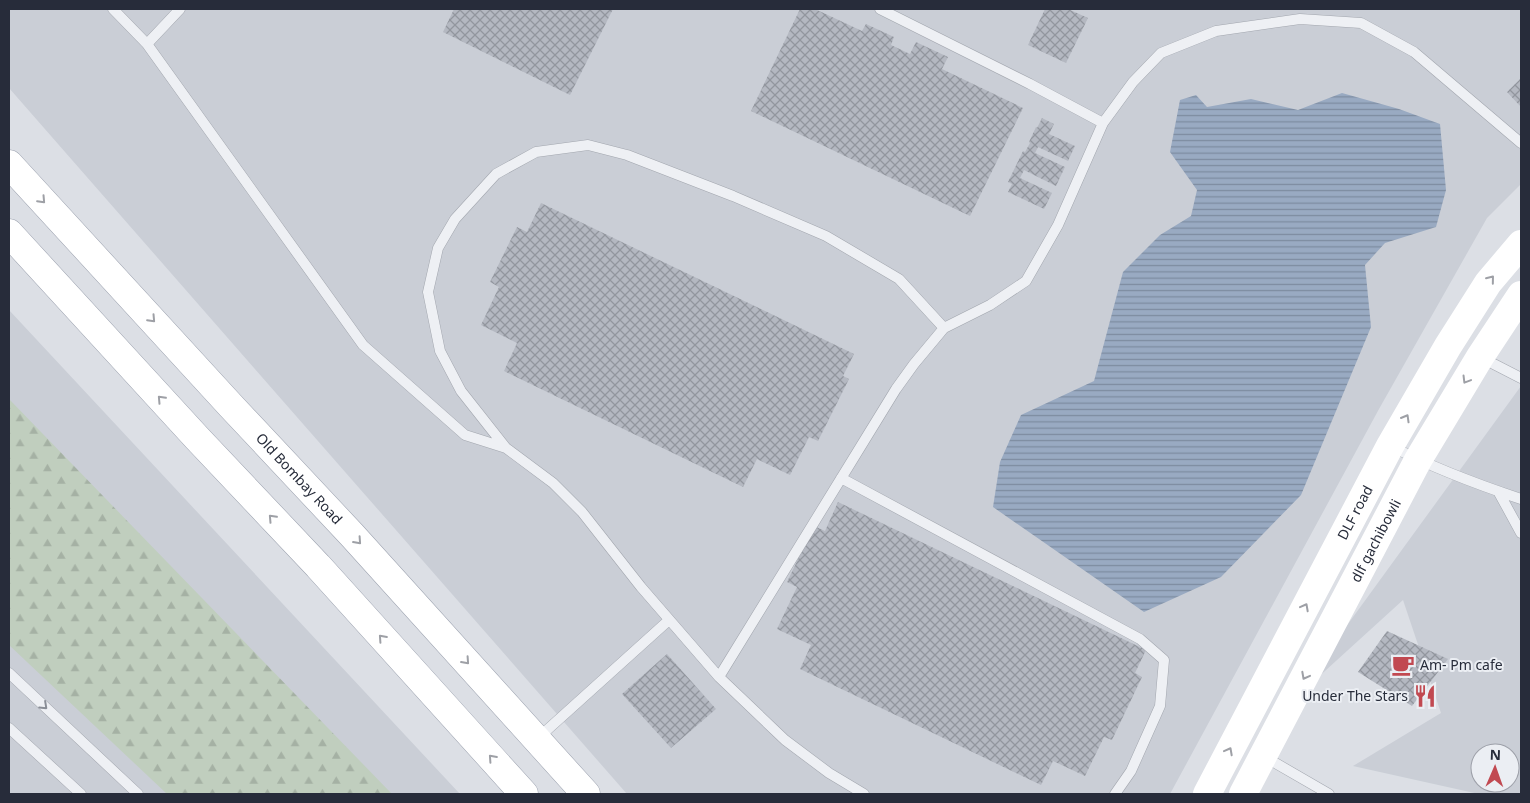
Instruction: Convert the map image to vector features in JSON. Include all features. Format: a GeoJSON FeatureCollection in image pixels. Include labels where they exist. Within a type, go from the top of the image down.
{"type":"FeatureCollection","features":[{"type":"Feature","properties":{"kind":"main road","name":"Old Bombay Road"},"geometry":{"type":"LineString","coordinates":[[9,164],[352,535],[586,794]]}},
{"type":"Feature","properties":{"kind":"main road"},"geometry":{"type":"LineString","coordinates":[[9,233],[197,438],[318,566],[524,794]]}},
{"type":"Feature","properties":{"kind":"main road","name":"DLF road"},"geometry":{"type":"LineString","coordinates":[[1207,794],[1390,446],[1448,346],[1488,283],[1521,244]]}},
{"type":"Feature","properties":{"kind":"main road","name":"dlf gachibowli"},"geometry":{"type":"LineString","coordinates":[[1243,794],[1418,460],[1480,357],[1521,295]]}},
{"type":"Feature","properties":{"kind":"lane"},"geometry":{"type":"LineString","coordinates":[[113,9],[147,44],[363,345],[466,435],[506,448]]}},
{"type":"Feature","properties":{"kind":"lane"},"geometry":{"type":"LineString","coordinates":[[147,44],[180,9]]}},
{"type":"Feature","properties":{"kind":"lane"},"geometry":{"type":"LineString","coordinates":[[880,9],[1103,123]]}},
{"type":"Feature","properties":{"kind":"lane"},"geometry":{"type":"LineString","coordinates":[[719,677],[896,389],[914,364],[944,328],[990,304],[1026,281],[1058,225],[1103,123],[1133,82],[1161,52],[1216,31],[1300,19],[1361,23],[1414,52],[1521,143]]}},
{"type":"Feature","properties":{"kind":"lane"},"geometry":{"type":"LineString","coordinates":[[864,794],[829,773],[785,740],[719,677],[641,587],[582,512],[553,484],[506,448],[461,391],[440,351],[428,292],[438,248],[455,219],[496,174],[536,152],[588,146],[627,155],[733,196],[826,236],[899,279],[944,328]]}},
{"type":"Feature","properties":{"kind":"lane"},"geometry":{"type":"LineString","coordinates":[[1480,357],[1521,378]]}},
{"type":"Feature","properties":{"kind":"lane"},"geometry":{"type":"LineString","coordinates":[[1390,446],[1474,484],[1521,499]]}},
{"type":"Feature","properties":{"kind":"lane"},"geometry":{"type":"LineString","coordinates":[[841,478],[1140,639],[1164,660],[1160,706],[1130,771],[1115,794]]}},
{"type":"Feature","properties":{"kind":"lane"},"geometry":{"type":"LineString","coordinates":[[1498,491],[1521,533]]}},
{"type":"Feature","properties":{"kind":"lane"},"geometry":{"type":"LineString","coordinates":[[536,739],[669,620]]}},
{"type":"Feature","properties":{"kind":"lane"},"geometry":{"type":"LineString","coordinates":[[9,673],[138,794]]}},
{"type":"Feature","properties":{"kind":"lane"},"geometry":{"type":"LineString","coordinates":[[9,728],[81,794]]}},
{"type":"Feature","properties":{"kind":"lane"},"geometry":{"type":"LineString","coordinates":[[1263,756],[1329,794]]}},
{"type":"Feature","properties":{"kind":"shaded area"},"geometry":{"type":"Polygon","coordinates":[[[9,9],[1521,9],[1521,184],[1487,218],[1379,409],[1170,794],[627,794],[9,88],[9,9]]]}},
{"type":"Feature","properties":{"kind":"shaded area"},"geometry":{"type":"Polygon","coordinates":[[[9,310],[460,794],[9,794],[9,310]]]}},
{"type":"Feature","properties":{"kind":"shaded area"},"geometry":{"type":"Polygon","coordinates":[[[1521,386],[1521,794],[1474,793],[1520,793],[1520,743],[1470,743],[1470,792],[1353,766],[1441,713],[1403,600],[1292,701],[1521,386]]]}},
{"type":"Feature","properties":{"kind":"green space"},"geometry":{"type":"Polygon","coordinates":[[[9,399],[392,794],[167,794],[9,645],[9,399]]]}},
{"type":"Feature","properties":{"kind":"water"},"geometry":{"type":"Polygon","coordinates":[[[1342,93],[1399,109],[1440,124],[1446,190],[1436,227],[1385,243],[1365,265],[1371,327],[1301,495],[1221,577],[1144,612],[993,507],[1000,462],[1021,415],[1094,381],[1123,272],[1160,235],[1191,216],[1197,190],[1170,152],[1180,100],[1196,95],[1207,107],[1251,99],[1298,110],[1342,93]]]}},
{"type":"Feature","properties":{"kind":"building"},"geometry":{"type":"Polygon","coordinates":[[[454,9],[613,9],[570,95],[443,32],[454,9]]]}},
{"type":"Feature","properties":{"kind":"building"},"geometry":{"type":"Polygon","coordinates":[[[800,9],[815,9],[862,31],[866,24],[894,37],[891,45],[910,54],[916,42],[948,57],[942,69],[1023,108],[970,216],[751,111],[800,9]]]}},
{"type":"Feature","properties":{"kind":"building"},"geometry":{"type":"Polygon","coordinates":[[[1045,9],[1068,9],[1088,18],[1066,63],[1028,45],[1045,9]]]}},
{"type":"Feature","properties":{"kind":"building"},"geometry":{"type":"Polygon","coordinates":[[[1521,78],[1521,107],[1507,92],[1521,78]]]}},
{"type":"Feature","properties":{"kind":"building"},"geometry":{"type":"Polygon","coordinates":[[[1042,118],[1054,124],[1049,134],[1075,146],[1068,161],[1038,147],[1035,153],[1065,167],[1056,186],[1024,170],[1020,178],[1052,193],[1044,209],[1008,192],[1012,184],[1008,182],[1042,118]]]}},
{"type":"Feature","properties":{"kind":"building"},"geometry":{"type":"Polygon","coordinates":[[[541,203],[854,354],[843,376],[849,379],[818,441],[809,437],[790,475],[757,459],[743,487],[504,371],[517,343],[481,325],[499,287],[490,282],[517,227],[527,232],[541,203]]]}},
{"type":"Feature","properties":{"kind":"building"},"geometry":{"type":"Polygon","coordinates":[[[838,502],[1146,650],[1135,673],[1142,677],[1112,740],[1104,737],[1085,776],[1053,761],[1041,785],[800,669],[811,645],[777,629],[797,587],[787,582],[814,526],[825,531],[838,502]]]}},
{"type":"Feature","properties":{"kind":"building","name":"Am- Pm cafe"},"geometry":{"type":"Polygon","coordinates":[[[1387,631],[1448,659],[1412,706],[1358,672],[1387,631]]]}},
{"type":"Feature","properties":{"kind":"building"},"geometry":{"type":"Polygon","coordinates":[[[667,654],[716,709],[671,748],[622,694],[667,654]]]}},
{"type":"Feature","properties":{"kind":"place","name":"Am- Pm cafe"},"geometry":{"type":"Point","coordinates":[1403,665]}},
{"type":"Feature","properties":{"kind":"place","name":"Under The Stars"},"geometry":{"type":"Point","coordinates":[1425,696]}}]}
